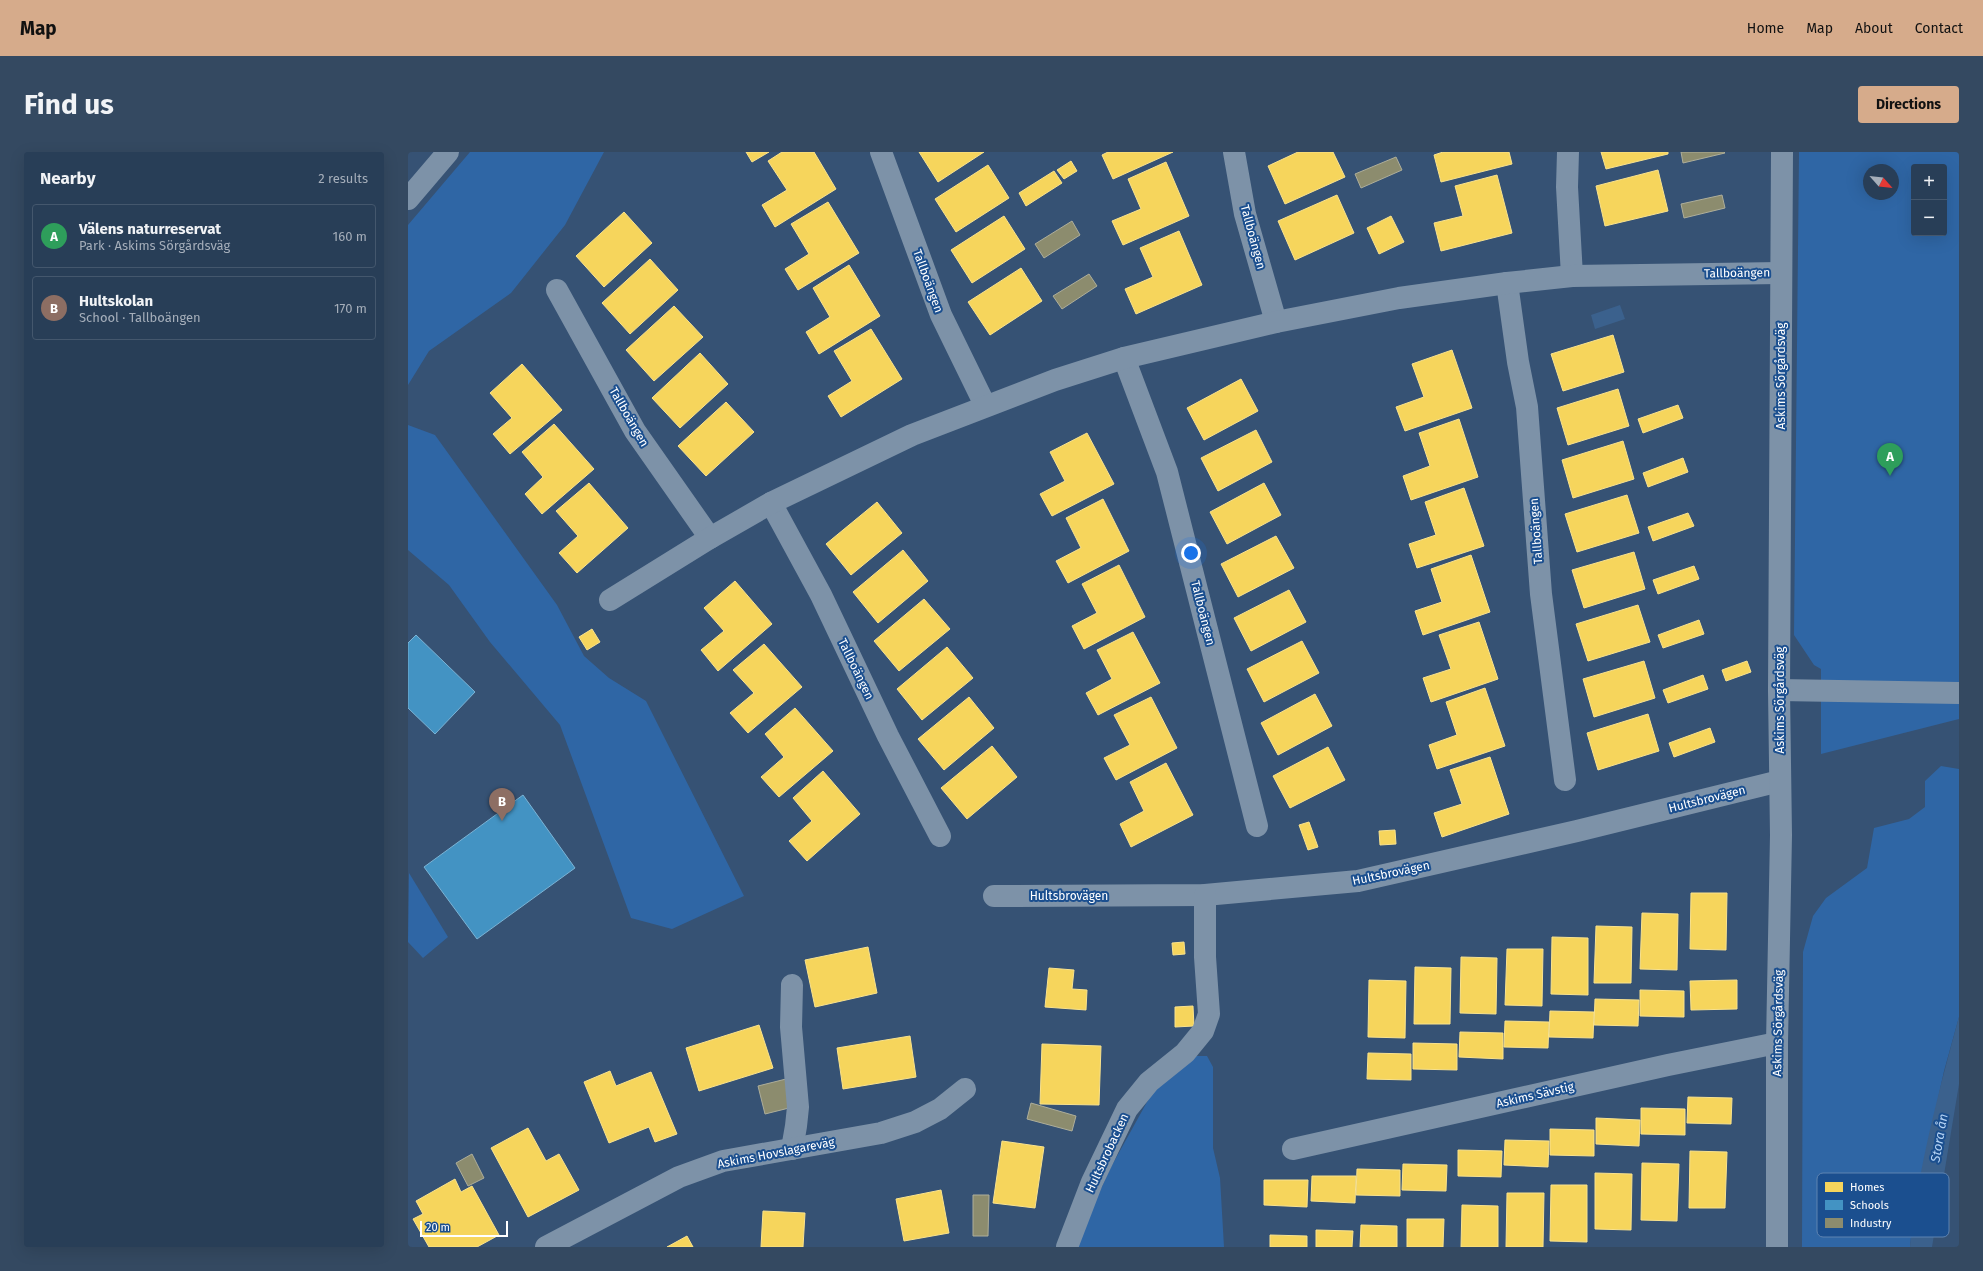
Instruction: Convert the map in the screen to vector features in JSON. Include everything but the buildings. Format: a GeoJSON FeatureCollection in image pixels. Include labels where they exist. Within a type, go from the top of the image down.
{"type":"FeatureCollection","features":[{"type":"Feature","properties":{"kind":"street"},"geometry":{"type":"LineString","coordinates":[[408,199],[448,152]]}},
{"type":"Feature","properties":{"kind":"street","name":"Tallboängen"},"geometry":{"type":"LineString","coordinates":[[880,152],[941,315],[985,406]]}},
{"type":"Feature","properties":{"kind":"street","name":"Tallboängen"},"geometry":{"type":"LineString","coordinates":[[1234,152],[1245,214],[1276,322]]}},
{"type":"Feature","properties":{"kind":"street"},"geometry":{"type":"LineString","coordinates":[[1568,152],[1567,187],[1572,276]]}},
{"type":"Feature","properties":{"kind":"street","name":"Askims Sörgårdsväg"},"geometry":{"type":"LineString","coordinates":[[1777,1247],[1777,1043],[1781,835],[1779,690],[1782,152]]}},
{"type":"Feature","properties":{"kind":"street","name":"Tallboängen"},"geometry":{"type":"LineString","coordinates":[[610,600],[710,538],[771,503],[912,435],[1055,380],[1124,358],[1276,322],[1399,298],[1507,283],[1572,276],[1781,273]]}},
{"type":"Feature","properties":{"kind":"street","name":"Tallboängen"},"geometry":{"type":"LineString","coordinates":[[1507,283],[1518,362],[1527,407],[1541,594],[1565,780]]}},
{"type":"Feature","properties":{"kind":"street","name":"Tallboängen"},"geometry":{"type":"LineString","coordinates":[[557,290],[636,431],[710,538]]}},
{"type":"Feature","properties":{"kind":"street","name":"Tallboängen"},"geometry":{"type":"LineString","coordinates":[[1124,358],[1166,472],[1257,826]]}},
{"type":"Feature","properties":{"kind":"street","name":"Tallboängen"},"geometry":{"type":"LineString","coordinates":[[771,503],[821,596],[888,736],[940,836]]}},
{"type":"Feature","properties":{"kind":"street"},"geometry":{"type":"LineString","coordinates":[[1779,690],[1959,693]]}},
{"type":"Feature","properties":{"kind":"street","name":"Hultsbrovägen"},"geometry":{"type":"LineString","coordinates":[[994,896],[1205,895],[1358,881],[1569,833],[1780,781]]}},
{"type":"Feature","properties":{"kind":"street","name":"Hultsbrobacken"},"geometry":{"type":"LineString","coordinates":[[1067,1247],[1092,1182],[1127,1109],[1149,1082],[1185,1053],[1203,1031],[1209,1014],[1205,957],[1205,895]]}},
{"type":"Feature","properties":{"kind":"street"},"geometry":{"type":"LineString","coordinates":[[792,985],[791,1027],[798,1107],[792,1149]]}},
{"type":"Feature","properties":{"kind":"street","name":"Askims Sävstig"},"geometry":{"type":"LineString","coordinates":[[1293,1149],[1668,1065],[1777,1043]]}},
{"type":"Feature","properties":{"kind":"street","name":"Askims Hovslagareväg"},"geometry":{"type":"LineString","coordinates":[[546,1247],[679,1177],[723,1161],[881,1133],[915,1122],[940,1108],[965,1089]]}},
{"type":"Feature","properties":{"kind":"shaded area"},"geometry":{"type":"Polygon","coordinates":[[[470,152],[604,152],[565,225],[511,293],[429,351],[408,385],[408,225],[470,152]]]}},
{"type":"Feature","properties":{"kind":"shaded area"},"geometry":{"type":"Polygon","coordinates":[[[1799,152],[1959,152],[1959,719],[1821,754],[1821,669],[1814,665],[1794,635],[1799,152]]]}},
{"type":"Feature","properties":{"kind":"shaded area"},"geometry":{"type":"Polygon","coordinates":[[[408,425],[435,435],[557,605],[584,656],[609,678],[646,701],[744,896],[672,929],[631,918],[560,725],[490,642],[449,585],[408,550],[408,425]]]}},
{"type":"Feature","properties":{"kind":"shaded area"},"geometry":{"type":"Polygon","coordinates":[[[1941,766],[1959,769],[1959,1017],[1944,1071],[1922,1173],[1817,1173],[1817,1237],[1911,1237],[1910,1247],[1802,1247],[1803,952],[1813,916],[1826,898],[1867,868],[1874,828],[1909,819],[1925,807],[1925,781],[1941,766]]]}},
{"type":"Feature","properties":{"kind":"shaded area"},"geometry":{"type":"Polygon","coordinates":[[[409,873],[448,937],[423,958],[408,942],[409,873]]]}},
{"type":"Feature","properties":{"kind":"shaded area"},"geometry":{"type":"Polygon","coordinates":[[[1196,1056],[1207,1056],[1213,1067],[1213,1148],[1220,1178],[1224,1247],[1077,1247],[1081,1232],[1111,1167],[1152,1093],[1196,1056]]]}},
{"type":"Feature","properties":{"kind":"water"},"geometry":{"type":"Polygon","coordinates":[[[1620,305],[1625,319],[1595,329],[1591,315],[1620,305]]]}},
{"type":"Feature","properties":{"kind":"water","name":"Stora ån"},"geometry":{"type":"Polygon","coordinates":[[[1959,1017],[1959,1084],[1944,1173],[1921,1173],[1937,1102],[1959,1017]]]}},
{"type":"Feature","properties":{"kind":"water"},"geometry":{"type":"Polygon","coordinates":[[[1911,1237],[1934,1237],[1932,1247],[1910,1247],[1911,1237]]]}},
{"type":"Feature","properties":{"kind":"place","name":"Välens naturreservat"},"geometry":{"type":"Point","coordinates":[1890,476]}},
{"type":"Feature","properties":{"kind":"place","name":"Hultskolan"},"geometry":{"type":"Point","coordinates":[502,821]}}]}
